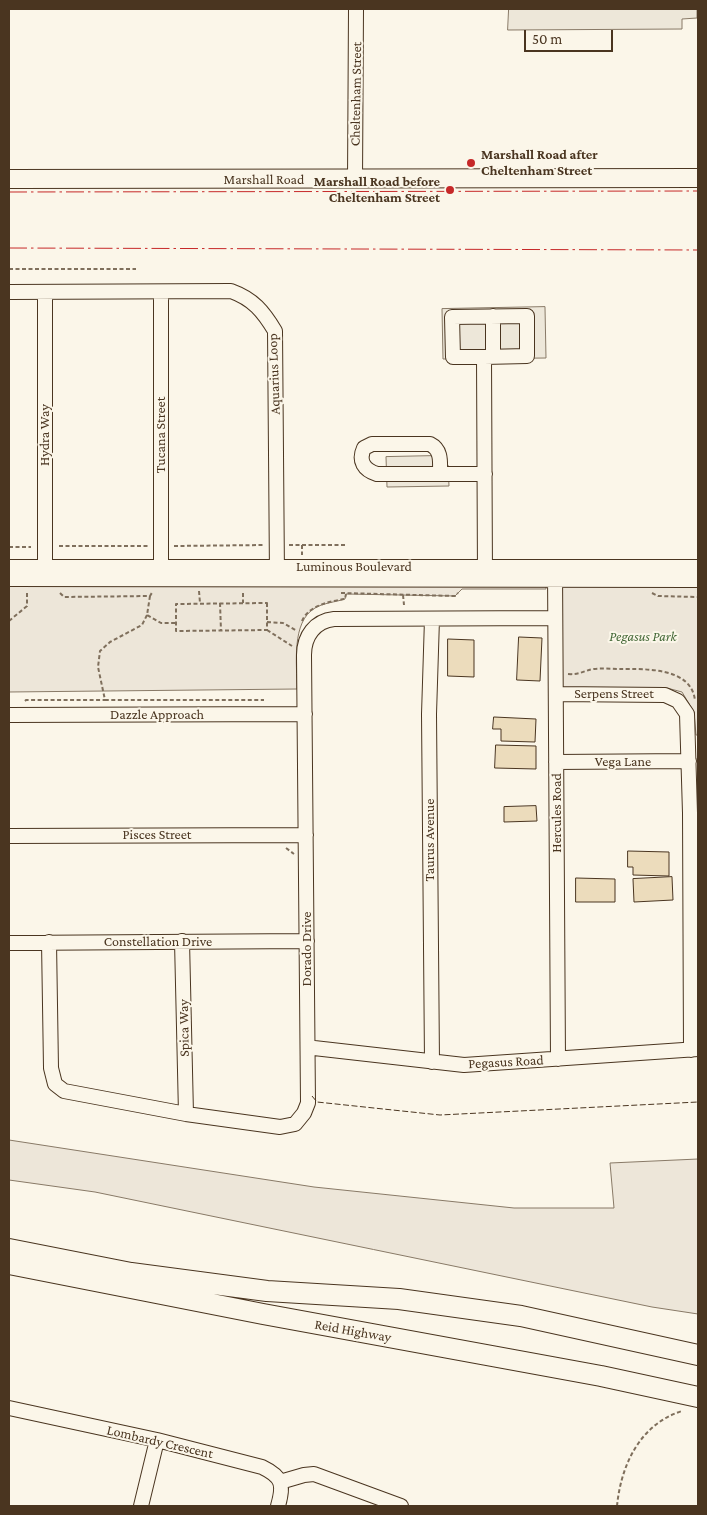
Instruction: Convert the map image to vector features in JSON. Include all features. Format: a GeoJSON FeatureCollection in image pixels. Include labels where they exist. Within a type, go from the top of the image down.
{"type":"FeatureCollection","features":[{"type":"Feature","properties":{"kind":"highway"},"geometry":{"type":"LineString","coordinates":[[9,1249],[131,1273],[267,1291],[399,1299],[521,1316],[698,1355]]}},
{"type":"Feature","properties":{"kind":"highway","name":"Reid Highway"},"geometry":{"type":"LineString","coordinates":[[9,1264],[263,1314],[592,1374],[691,1403]]}},
{"type":"Feature","properties":{"kind":"highway"},"geometry":{"type":"LineString","coordinates":[[521,1316],[561,1314],[698,1346]]}},
{"type":"Feature","properties":{"kind":"main road","name":"Marshall Road"},"geometry":{"type":"LineString","coordinates":[[9,179],[355,180],[698,178]]}},
{"type":"Feature","properties":{"kind":"street","name":"Cheltenham Street"},"geometry":{"type":"LineString","coordinates":[[355,180],[356,9]]}},
{"type":"Feature","properties":{"kind":"street","name":"Aquarius Loop"},"geometry":{"type":"LineString","coordinates":[[9,292],[231,291],[245,296],[265,315],[275,331],[277,573]]}},
{"type":"Feature","properties":{"kind":"street","name":"Hydra Way"},"geometry":{"type":"LineString","coordinates":[[45,292],[45,573]]}},
{"type":"Feature","properties":{"kind":"street","name":"Tucana Street"},"geometry":{"type":"LineString","coordinates":[[161,292],[161,573]]}},
{"type":"Feature","properties":{"kind":"street"},"geometry":{"type":"LineString","coordinates":[[485,574],[485,474],[489,356],[493,316]]}},
{"type":"Feature","properties":{"kind":"street"},"geometry":{"type":"LineString","coordinates":[[527,316],[528,356],[489,356],[453,357],[452,317],[527,316]]}},
{"type":"Feature","properties":{"kind":"street"},"geometry":{"type":"LineString","coordinates":[[440,474],[439,452],[430,444],[372,444],[364,448],[361,453],[366,469],[377,474],[440,474],[485,474]]}},
{"type":"Feature","properties":{"kind":"street","name":"Luminous Boulevard"},"geometry":{"type":"LineString","coordinates":[[9,567],[45,573],[555,574],[698,580]]}},
{"type":"Feature","properties":{"kind":"street","name":"Luminous Boulevard"},"geometry":{"type":"LineString","coordinates":[[555,574],[698,567]]}},
{"type":"Feature","properties":{"kind":"street","name":"Luminous Boulevard"},"geometry":{"type":"LineString","coordinates":[[9,579],[45,573]]}},
{"type":"Feature","properties":{"kind":"street","name":"Hercules Road"},"geometry":{"type":"LineString","coordinates":[[555,574],[558,1059]]}},
{"type":"Feature","properties":{"kind":"street","name":"Dorado Drive"},"geometry":{"type":"LineString","coordinates":[[49,942],[51,1068],[55,1084],[64,1091],[186,1114],[280,1127],[295,1124],[304,1113],[308,1104],[304,649],[310,633],[315,627],[334,619],[555,618]]}},
{"type":"Feature","properties":{"kind":"street","name":"Taurus Avenue"},"geometry":{"type":"LineString","coordinates":[[432,619],[429,714],[432,1062]]}},
{"type":"Feature","properties":{"kind":"street","name":"Serpens Street"},"geometry":{"type":"LineString","coordinates":[[556,694],[658,694],[670,696],[678,701],[687,714],[693,745],[689,762],[694,813],[694,1050]]}},
{"type":"Feature","properties":{"kind":"street","name":"Dazzle Approach"},"geometry":{"type":"LineString","coordinates":[[9,715],[273,710],[305,714]]}},
{"type":"Feature","properties":{"kind":"street","name":"Vega Lane"},"geometry":{"type":"LineString","coordinates":[[556,762],[689,762]]}},
{"type":"Feature","properties":{"kind":"street","name":"Pisces Street"},"geometry":{"type":"LineString","coordinates":[[9,836],[306,835]]}},
{"type":"Feature","properties":{"kind":"street","name":"Constellation Drive"},"geometry":{"type":"LineString","coordinates":[[9,942],[307,941]]}},
{"type":"Feature","properties":{"kind":"street","name":"Spica Way"},"geometry":{"type":"LineString","coordinates":[[182,942],[186,1114]]}},
{"type":"Feature","properties":{"kind":"street","name":"Pegasus Road"},"geometry":{"type":"LineString","coordinates":[[314,1048],[464,1065],[694,1050]]}},
{"type":"Feature","properties":{"kind":"street","name":"Lombardy Crescent"},"geometry":{"type":"LineString","coordinates":[[9,1408],[157,1440],[262,1467],[273,1472],[280,1482]]}},
{"type":"Feature","properties":{"kind":"street"},"geometry":{"type":"LineString","coordinates":[[141,1506],[157,1440]]}},
{"type":"Feature","properties":{"kind":"street"},"geometry":{"type":"LineString","coordinates":[[278,1506],[282,1488],[280,1482],[314,1474],[401,1506]]}},
{"type":"Feature","properties":{"kind":"path"},"geometry":{"type":"LineString","coordinates":[[9,269],[136,269]]}},
{"type":"Feature","properties":{"kind":"path"},"geometry":{"type":"LineString","coordinates":[[9,547],[347,545]]}},
{"type":"Feature","properties":{"kind":"path"},"geometry":{"type":"LineString","coordinates":[[199,588],[200,604]]}},
{"type":"Feature","properties":{"kind":"path"},"geometry":{"type":"LineString","coordinates":[[243,588],[243,603]]}},
{"type":"Feature","properties":{"kind":"path"},"geometry":{"type":"LineString","coordinates":[[9,621],[27,606],[27,589]]}},
{"type":"Feature","properties":{"kind":"path"},"geometry":{"type":"LineString","coordinates":[[649,589],[658,596],[698,597]]}},
{"type":"Feature","properties":{"kind":"path"},"geometry":{"type":"LineString","coordinates":[[267,622],[283,623],[298,632],[304,614],[334,601],[345,599],[346,594]]}},
{"type":"Feature","properties":{"kind":"path"},"geometry":{"type":"LineString","coordinates":[[403,595],[404,619]]}},
{"type":"Feature","properties":{"kind":"path"},"geometry":{"type":"LineString","coordinates":[[105,700],[98,667],[100,651],[110,642],[142,625],[147,615],[150,596]]}},
{"type":"Feature","properties":{"kind":"path"},"geometry":{"type":"LineString","coordinates":[[267,630],[267,603],[176,604],[176,631],[267,630],[291,646],[304,649]]}},
{"type":"Feature","properties":{"kind":"path"},"geometry":{"type":"LineString","coordinates":[[220,604],[221,630]]}},
{"type":"Feature","properties":{"kind":"path"},"geometry":{"type":"LineString","coordinates":[[147,615],[161,623],[176,623]]}},
{"type":"Feature","properties":{"kind":"path"},"geometry":{"type":"LineString","coordinates":[[556,674],[578,674],[592,669],[658,671],[673,674],[683,680],[694,696],[695,706]]}},
{"type":"Feature","properties":{"kind":"path"},"geometry":{"type":"LineString","coordinates":[[21,707],[26,700],[261,699],[273,710]]}},
{"type":"Feature","properties":{"kind":"path"},"geometry":{"type":"LineString","coordinates":[[617,1506],[621,1480],[635,1445],[650,1428],[670,1414],[691,1403]]}},
{"type":"Feature","properties":{"kind":"green space"},"geometry":{"type":"Polygon","coordinates":[[[9,580],[546,580],[546,589],[462,589],[455,596],[346,594],[345,599],[318,606],[307,614],[302,623],[296,656],[297,689],[9,692],[9,580]]]}},
{"type":"Feature","properties":{"kind":"green space","name":"Pegasus Park"},"geometry":{"type":"Polygon","coordinates":[[[698,586],[698,735],[696,735],[694,712],[682,692],[667,688],[562,688],[560,587],[698,586]]]}},
{"type":"Feature","properties":{"kind":"green space"},"geometry":{"type":"Polygon","coordinates":[[[9,1140],[314,1187],[514,1208],[614,1208],[610,1163],[698,1159],[698,1314],[652,1307],[95,1192],[9,1180],[9,1140]]]}},
{"type":"Feature","properties":{"kind":"shaded area"},"geometry":{"type":"Polygon","coordinates":[[[509,9],[697,9],[697,18],[682,19],[682,29],[508,30],[509,9]]]}},
{"type":"Feature","properties":{"kind":"shaded area"},"geometry":{"type":"Polygon","coordinates":[[[545,307],[546,358],[443,359],[442,309],[545,307]]]}},
{"type":"Feature","properties":{"kind":"shaded area"},"geometry":{"type":"Polygon","coordinates":[[[434,456],[434,465],[448,465],[449,486],[387,487],[386,457],[434,456]]]}},
{"type":"Feature","properties":{"kind":"building"},"geometry":{"type":"Polygon","coordinates":[[[519,637],[542,638],[540,681],[517,680],[519,637]]]}},
{"type":"Feature","properties":{"kind":"building"},"geometry":{"type":"Polygon","coordinates":[[[448,639],[474,640],[474,677],[448,676],[448,639]]]}},
{"type":"Feature","properties":{"kind":"building"},"geometry":{"type":"Polygon","coordinates":[[[494,717],[536,719],[535,742],[501,741],[501,729],[493,729],[494,717]]]}},
{"type":"Feature","properties":{"kind":"building"},"geometry":{"type":"Polygon","coordinates":[[[496,745],[536,746],[536,769],[495,768],[496,745]]]}},
{"type":"Feature","properties":{"kind":"building"},"geometry":{"type":"Polygon","coordinates":[[[536,806],[537,821],[504,822],[504,807],[536,806]]]}},
{"type":"Feature","properties":{"kind":"building"},"geometry":{"type":"Polygon","coordinates":[[[628,851],[669,852],[669,876],[633,875],[633,867],[628,867],[628,851]]]}},
{"type":"Feature","properties":{"kind":"building"},"geometry":{"type":"Polygon","coordinates":[[[672,877],[673,900],[634,902],[633,879],[672,877]]]}},
{"type":"Feature","properties":{"kind":"building"},"geometry":{"type":"Polygon","coordinates":[[[576,878],[615,879],[615,902],[576,902],[576,878]]]}},
{"type":"Feature","properties":{"kind":"fence"},"geometry":{"type":"LineString","coordinates":[[312,1096],[317,1102],[440,1115],[698,1102]]}},
{"type":"Feature","properties":{"kind":"power"},"geometry":{"type":"LineString","coordinates":[[9,192],[698,191]]}},
{"type":"Feature","properties":{"kind":"power"},"geometry":{"type":"LineString","coordinates":[[9,248],[698,250]]}},
{"type":"Feature","properties":{"kind":"place","name":"Marshall Road after Cheltenham Street"},"geometry":{"type":"Point","coordinates":[471,163]}},
{"type":"Feature","properties":{"kind":"place","name":"Marshall Road before Cheltenham Street"},"geometry":{"type":"Point","coordinates":[450,190]}}]}
